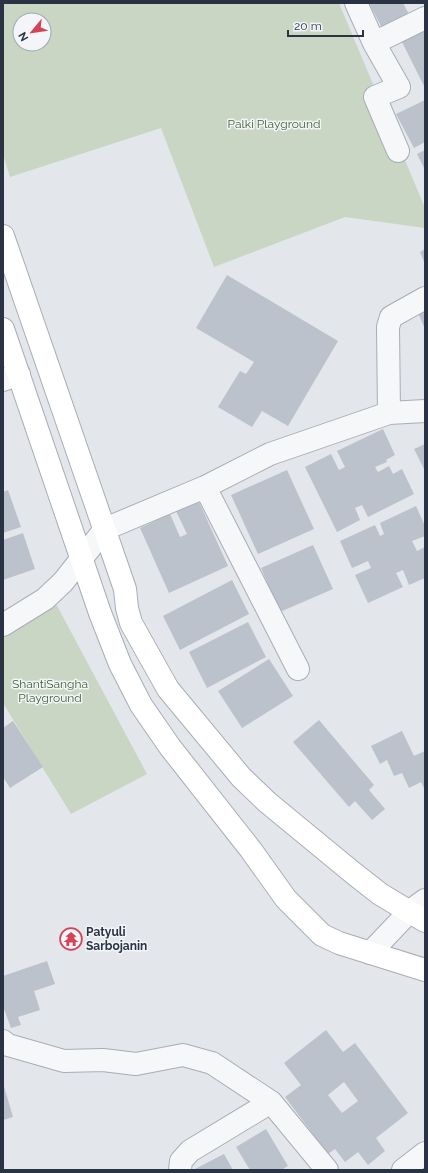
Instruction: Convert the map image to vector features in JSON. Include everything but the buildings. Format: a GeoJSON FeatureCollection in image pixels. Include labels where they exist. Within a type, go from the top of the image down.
{"type":"FeatureCollection","features":[{"type":"Feature","properties":{"kind":"main road"},"geometry":{"type":"LineString","coordinates":[[3,236],[125,589],[126,608],[131,623],[168,689],[240,777],[267,802],[380,894],[420,911]]}},
{"type":"Feature","properties":{"kind":"main road"},"geometry":{"type":"LineString","coordinates":[[3,329],[11,377],[82,559],[120,664],[141,705],[170,747],[251,850],[286,899],[322,935],[339,943],[425,970]]}},
{"type":"Feature","properties":{"kind":"street"},"geometry":{"type":"LineString","coordinates":[[356,3],[374,43],[398,87],[374,97],[398,151]]}},
{"type":"Feature","properties":{"kind":"street"},"geometry":{"type":"LineString","coordinates":[[374,43],[425,18]]}},
{"type":"Feature","properties":{"kind":"street"},"geometry":{"type":"LineString","coordinates":[[389,413],[388,327],[391,317],[425,298]]}},
{"type":"Feature","properties":{"kind":"street"},"geometry":{"type":"LineString","coordinates":[[3,625],[45,599],[63,582],[105,529],[205,487],[270,454],[389,413],[425,411]]}},
{"type":"Feature","properties":{"kind":"street"},"geometry":{"type":"LineString","coordinates":[[205,487],[298,669]]}},
{"type":"Feature","properties":{"kind":"street"},"geometry":{"type":"LineString","coordinates":[[370,953],[420,911]]}},
{"type":"Feature","properties":{"kind":"street"},"geometry":{"type":"LineString","coordinates":[[3,1041],[8,1045],[64,1061],[103,1060],[136,1064],[183,1055],[212,1063],[271,1102],[327,1170]]}},
{"type":"Feature","properties":{"kind":"street"},"geometry":{"type":"LineString","coordinates":[[180,1170],[181,1161],[190,1151],[271,1102]]}},
{"type":"Feature","properties":{"kind":"street"},"geometry":{"type":"LineString","coordinates":[[403,1170],[425,1154]]}},
{"type":"Feature","properties":{"kind":"green space","name":"Palki Playground"},"geometry":{"type":"Polygon","coordinates":[[[3,3],[339,3],[425,208],[425,228],[345,217],[214,267],[161,128],[10,177],[3,154],[3,3]]]}},
{"type":"Feature","properties":{"kind":"green space","name":"ShantiSangha Playground"},"geometry":{"type":"Polygon","coordinates":[[[55,602],[147,774],[71,814],[3,703],[3,635],[55,602]]]}},
{"type":"Feature","properties":{"kind":"place","name":"Patyuli Sarbojanin"},"geometry":{"type":"Point","coordinates":[71,939]}}]}
